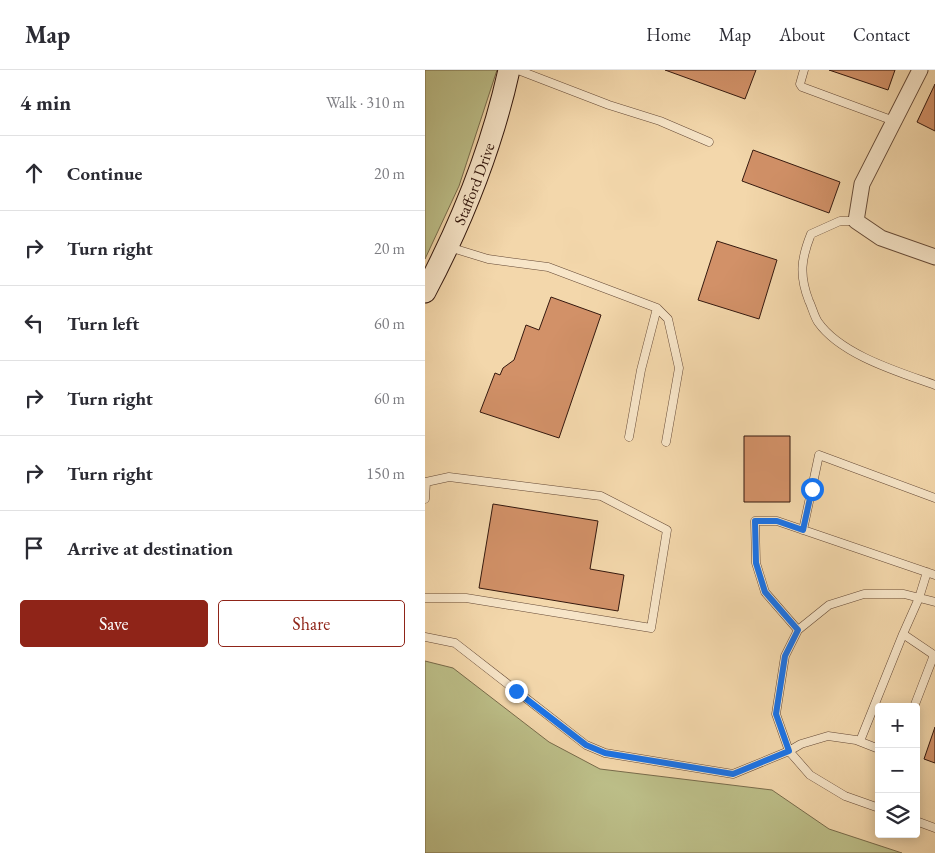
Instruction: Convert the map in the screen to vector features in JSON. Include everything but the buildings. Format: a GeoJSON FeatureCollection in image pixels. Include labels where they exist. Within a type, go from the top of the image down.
{"type":"FeatureCollection","features":[{"type":"Feature","properties":{"kind":"street","name":"Stafford Drive"},"geometry":{"type":"LineString","coordinates":[[425,292],[467,203],[487,148],[509,70]]}},
{"type":"Feature","properties":{"kind":"street"},"geometry":{"type":"LineString","coordinates":[[920,70],[862,184],[856,221],[881,238],[935,257]]}},
{"type":"Feature","properties":{"kind":"lane"},"geometry":{"type":"LineString","coordinates":[[518,70],[609,105],[660,121],[709,142]]}},
{"type":"Feature","properties":{"kind":"lane"},"geometry":{"type":"LineString","coordinates":[[804,70],[800,84],[802,87],[894,121]]}},
{"type":"Feature","properties":{"kind":"lane"},"geometry":{"type":"LineString","coordinates":[[856,221],[839,221],[811,234],[804,250],[801,273],[818,322],[838,342],[902,373],[935,385]]}},
{"type":"Feature","properties":{"kind":"lane"},"geometry":{"type":"LineString","coordinates":[[447,247],[488,259],[548,267],[657,308],[668,319],[679,368],[666,442]]}},
{"type":"Feature","properties":{"kind":"lane"},"geometry":{"type":"LineString","coordinates":[[629,437],[641,370],[657,308]]}},
{"type":"Feature","properties":{"kind":"lane"},"geometry":{"type":"LineString","coordinates":[[803,530],[819,455],[935,498]]}},
{"type":"Feature","properties":{"kind":"lane"},"geometry":{"type":"LineString","coordinates":[[425,499],[426,482],[449,477],[601,496],[667,530],[651,628],[467,598],[425,598]]}},
{"type":"Feature","properties":{"kind":"lane"},"geometry":{"type":"LineString","coordinates":[[798,630],[765,592],[756,563],[755,521],[777,521],[935,575]]}},
{"type":"Feature","properties":{"kind":"lane"},"geometry":{"type":"LineString","coordinates":[[860,741],[919,598],[927,572]]}},
{"type":"Feature","properties":{"kind":"lane"},"geometry":{"type":"LineString","coordinates":[[875,807],[845,796],[810,775],[789,751],[776,714],[785,656],[798,630],[829,605],[864,594],[904,594],[935,602]]}},
{"type":"Feature","properties":{"kind":"lane"},"geometry":{"type":"LineString","coordinates":[[903,634],[934,655],[916,703]]}},
{"type":"Feature","properties":{"kind":"lane"},"geometry":{"type":"LineString","coordinates":[[425,637],[455,644],[586,745],[605,753],[733,774],[789,751],[801,744],[828,736],[860,741],[875,747]]}},
{"type":"Feature","properties":{"kind":"lane"},"geometry":{"type":"LineString","coordinates":[[920,822],[935,828]]}},
{"type":"Feature","properties":{"kind":"green space"},"geometry":{"type":"Polygon","coordinates":[[[425,70],[497,70],[459,186],[425,259],[425,70]]]}},
{"type":"Feature","properties":{"kind":"green space"},"geometry":{"type":"Polygon","coordinates":[[[425,661],[453,668],[549,742],[600,769],[772,790],[829,829],[902,853],[425,853],[425,661]]]}},
{"type":"Feature","properties":{"kind":"route"},"geometry":{"type":"LineString","coordinates":[[516,691],[586,745],[605,753],[733,774],[789,751],[776,714],[785,656],[798,630],[765,592],[756,563],[755,521],[777,521],[803,530],[812,489]]}}]}
